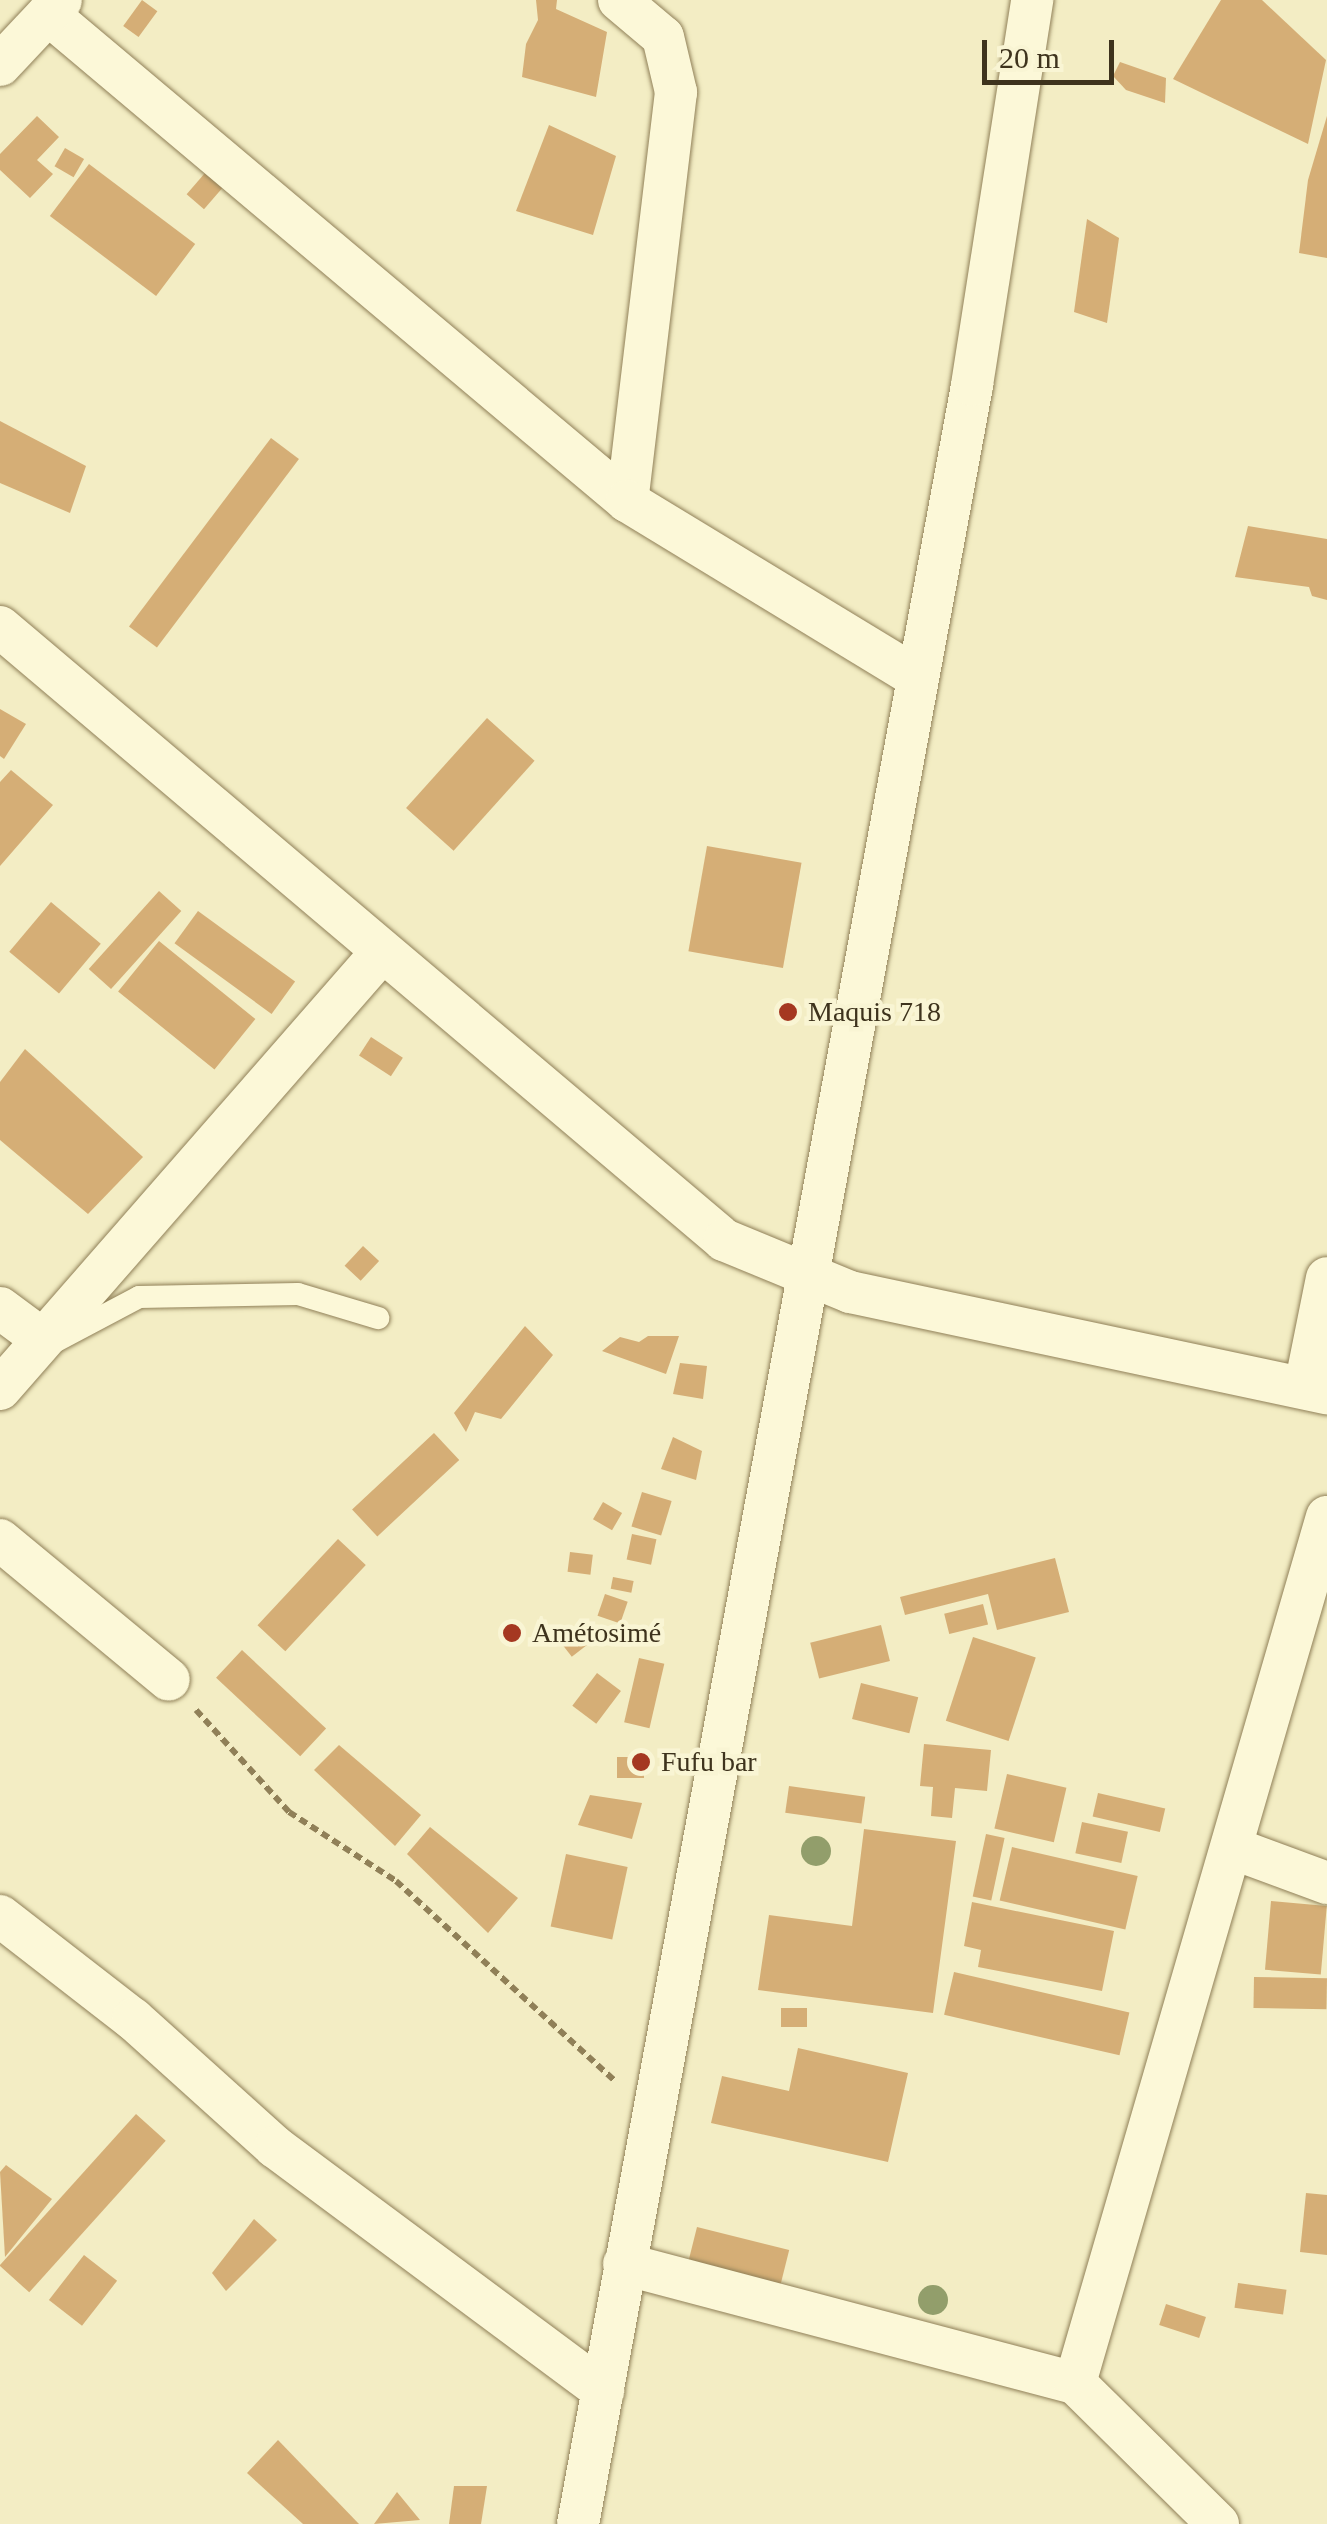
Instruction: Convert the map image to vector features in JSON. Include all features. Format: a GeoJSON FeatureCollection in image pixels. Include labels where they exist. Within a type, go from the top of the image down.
{"type":"FeatureCollection","features":[{"type":"Feature","properties":{"kind":"street"},"geometry":{"type":"LineString","coordinates":[[619,0],[662,37],[676,92],[627,501]]}},
{"type":"Feature","properties":{"kind":"street"},"geometry":{"type":"LineString","coordinates":[[578,2524],[803,1277],[972,385],[1032,0]]}},
{"type":"Feature","properties":{"kind":"street"},"geometry":{"type":"LineString","coordinates":[[0,65],[54,7],[627,501],[916,677]]}},
{"type":"Feature","properties":{"kind":"street"},"geometry":{"type":"LineString","coordinates":[[0,627],[380,954],[724,1240],[803,1277],[1316,1390],[1327,1278]]}},
{"type":"Feature","properties":{"kind":"street"},"geometry":{"type":"LineString","coordinates":[[0,1389],[380,954]]}},
{"type":"Feature","properties":{"kind":"street"},"geometry":{"type":"LineString","coordinates":[[0,1308],[36,1347]]}},
{"type":"Feature","properties":{"kind":"street"},"geometry":{"type":"LineString","coordinates":[[1075,2383],[1235,1849],[1327,1518]]}},
{"type":"Feature","properties":{"kind":"street"},"geometry":{"type":"LineString","coordinates":[[0,1540],[169,1680]]}},
{"type":"Feature","properties":{"kind":"street"},"geometry":{"type":"LineString","coordinates":[[1235,1849],[1327,1883]]}},
{"type":"Feature","properties":{"kind":"street"},"geometry":{"type":"LineString","coordinates":[[0,1916],[132,2020],[276,2147],[603,2391]]}},
{"type":"Feature","properties":{"kind":"street"},"geometry":{"type":"LineString","coordinates":[[624,2264],[1075,2383],[1218,2524]]}},
{"type":"Feature","properties":{"kind":"lane"},"geometry":{"type":"LineString","coordinates":[[36,1347],[139,1298],[298,1294],[378,1318]]}},
{"type":"Feature","properties":{"kind":"path"},"geometry":{"type":"LineString","coordinates":[[169,1680],[290,1812],[396,1882],[653,2116]]}},
{"type":"Feature","properties":{"kind":"building"},"geometry":{"type":"Polygon","coordinates":[[[142,0],[157,11],[139,37],[123,26],[142,0]]]}},
{"type":"Feature","properties":{"kind":"building"},"geometry":{"type":"Polygon","coordinates":[[[536,0],[557,0],[556,9],[607,32],[596,97],[522,77],[526,44],[538,20],[536,0]]]}},
{"type":"Feature","properties":{"kind":"building"},"geometry":{"type":"Polygon","coordinates":[[[1221,0],[1262,0],[1326,60],[1308,144],[1173,79],[1221,0]]]}},
{"type":"Feature","properties":{"kind":"building"},"geometry":{"type":"Polygon","coordinates":[[[1120,62],[1166,78],[1165,103],[1126,90],[1113,76],[1120,62]]]}},
{"type":"Feature","properties":{"kind":"building"},"geometry":{"type":"Polygon","coordinates":[[[37,116],[59,137],[37,160],[53,174],[30,198],[0,170],[0,154],[37,116]]]}},
{"type":"Feature","properties":{"kind":"building"},"geometry":{"type":"Polygon","coordinates":[[[1327,116],[1327,258],[1299,253],[1308,180],[1327,116]]]}},
{"type":"Feature","properties":{"kind":"building"},"geometry":{"type":"Polygon","coordinates":[[[549,125],[616,156],[593,235],[516,211],[549,125]]]}},
{"type":"Feature","properties":{"kind":"building"},"geometry":{"type":"Polygon","coordinates":[[[65,148],[84,159],[74,177],[54,166],[65,148]]]}},
{"type":"Feature","properties":{"kind":"building"},"geometry":{"type":"Polygon","coordinates":[[[89,164],[195,244],[156,296],[50,216],[89,164]]]}},
{"type":"Feature","properties":{"kind":"building"},"geometry":{"type":"Polygon","coordinates":[[[205,173],[222,188],[204,209],[187,194],[205,173]]]}},
{"type":"Feature","properties":{"kind":"building"},"geometry":{"type":"Polygon","coordinates":[[[1087,219],[1119,238],[1107,323],[1074,312],[1087,219]]]}},
{"type":"Feature","properties":{"kind":"building"},"geometry":{"type":"Polygon","coordinates":[[[0,421],[86,466],[70,513],[0,483],[0,421]]]}},
{"type":"Feature","properties":{"kind":"building"},"geometry":{"type":"Polygon","coordinates":[[[271,438],[299,459],[157,648],[129,626],[271,438]]]}},
{"type":"Feature","properties":{"kind":"building"},"geometry":{"type":"Polygon","coordinates":[[[1248,526],[1327,539],[1327,600],[1312,596],[1309,587],[1235,577],[1248,526]]]}},
{"type":"Feature","properties":{"kind":"building"},"geometry":{"type":"Polygon","coordinates":[[[0,709],[26,724],[4,759],[0,756],[0,709]]]}},
{"type":"Feature","properties":{"kind":"building"},"geometry":{"type":"Polygon","coordinates":[[[487,718],[535,761],[454,851],[406,808],[487,718]]]}},
{"type":"Feature","properties":{"kind":"building"},"geometry":{"type":"Polygon","coordinates":[[[11,770],[53,805],[0,866],[0,782],[11,770]]]}},
{"type":"Feature","properties":{"kind":"building"},"geometry":{"type":"Polygon","coordinates":[[[707,846],[802,863],[783,968],[688,951],[707,846]]]}},
{"type":"Feature","properties":{"kind":"building"},"geometry":{"type":"Polygon","coordinates":[[[159,891],[181,911],[111,989],[89,969],[159,891]]]}},
{"type":"Feature","properties":{"kind":"building"},"geometry":{"type":"Polygon","coordinates":[[[51,902],[101,944],[59,994],[9,952],[51,902]]]}},
{"type":"Feature","properties":{"kind":"building"},"geometry":{"type":"Polygon","coordinates":[[[198,911],[295,982],[272,1014],[174,943],[198,911]]]}},
{"type":"Feature","properties":{"kind":"building"},"geometry":{"type":"Polygon","coordinates":[[[159,941],[255,1019],[214,1070],[118,992],[159,941]]]}},
{"type":"Feature","properties":{"kind":"building"},"geometry":{"type":"Polygon","coordinates":[[[371,1037],[403,1058],[391,1076],[359,1055],[371,1037]]]}},
{"type":"Feature","properties":{"kind":"building"},"geometry":{"type":"Polygon","coordinates":[[[25,1049],[143,1157],[88,1214],[0,1140],[0,1082],[25,1049]]]}},
{"type":"Feature","properties":{"kind":"building"},"geometry":{"type":"Polygon","coordinates":[[[363,1246],[379,1261],[361,1281],[345,1266],[363,1246]]]}},
{"type":"Feature","properties":{"kind":"building"},"geometry":{"type":"Polygon","coordinates":[[[525,1326],[553,1355],[501,1419],[475,1412],[466,1432],[454,1413],[525,1326]]]}},
{"type":"Feature","properties":{"kind":"building"},"geometry":{"type":"Polygon","coordinates":[[[648,1336],[679,1336],[666,1374],[602,1351],[620,1337],[639,1342],[648,1336]]]}},
{"type":"Feature","properties":{"kind":"building"},"geometry":{"type":"Polygon","coordinates":[[[680,1363],[707,1366],[703,1399],[673,1394],[680,1363]]]}},
{"type":"Feature","properties":{"kind":"building"},"geometry":{"type":"Polygon","coordinates":[[[434,1433],[459,1460],[377,1536],[352,1509],[434,1433]]]}},
{"type":"Feature","properties":{"kind":"building"},"geometry":{"type":"Polygon","coordinates":[[[673,1437],[702,1451],[696,1480],[661,1469],[673,1437]]]}},
{"type":"Feature","properties":{"kind":"building"},"geometry":{"type":"Polygon","coordinates":[[[642,1492],[672,1501],[661,1535],[631,1526],[642,1492]]]}},
{"type":"Feature","properties":{"kind":"building"},"geometry":{"type":"Polygon","coordinates":[[[603,1502],[622,1513],[612,1530],[593,1519],[603,1502]]]}},
{"type":"Feature","properties":{"kind":"building"},"geometry":{"type":"Polygon","coordinates":[[[632,1534],[656,1539],[651,1565],[627,1559],[632,1534]]]}},
{"type":"Feature","properties":{"kind":"building"},"geometry":{"type":"Polygon","coordinates":[[[338,1539],[366,1565],[285,1651],[258,1625],[338,1539]]]}},
{"type":"Feature","properties":{"kind":"building"},"geometry":{"type":"Polygon","coordinates":[[[570,1552],[593,1555],[590,1575],[568,1572],[570,1552]]]}},
{"type":"Feature","properties":{"kind":"building"},"geometry":{"type":"Polygon","coordinates":[[[1055,1558],[1069,1612],[997,1630],[988,1594],[905,1615],[900,1597],[1055,1558]]]}},
{"type":"Feature","properties":{"kind":"building"},"geometry":{"type":"Polygon","coordinates":[[[613,1577],[634,1581],[631,1593],[611,1589],[613,1577]]]}},
{"type":"Feature","properties":{"kind":"building"},"geometry":{"type":"Polygon","coordinates":[[[605,1594],[628,1602],[620,1624],[598,1616],[605,1594]]]}},
{"type":"Feature","properties":{"kind":"building"},"geometry":{"type":"Polygon","coordinates":[[[983,1604],[988,1624],[949,1634],[944,1614],[983,1604]]]}},
{"type":"Feature","properties":{"kind":"building"},"geometry":{"type":"Polygon","coordinates":[[[881,1625],[890,1661],[819,1679],[810,1643],[881,1625]]]}},
{"type":"Feature","properties":{"kind":"building"},"geometry":{"type":"Polygon","coordinates":[[[582,1626],[593,1640],[572,1657],[561,1643],[582,1626]]]}},
{"type":"Feature","properties":{"kind":"building"},"geometry":{"type":"Polygon","coordinates":[[[973,1637],[1036,1657],[1009,1741],[946,1721],[973,1637]]]}},
{"type":"Feature","properties":{"kind":"building"},"geometry":{"type":"Polygon","coordinates":[[[242,1650],[326,1728],[300,1756],[216,1678],[242,1650]]]}},
{"type":"Feature","properties":{"kind":"building"},"geometry":{"type":"Polygon","coordinates":[[[639,1658],[664,1664],[649,1728],[624,1722],[639,1658]]]}},
{"type":"Feature","properties":{"kind":"building"},"geometry":{"type":"Polygon","coordinates":[[[597,1673],[621,1691],[596,1724],[572,1706],[597,1673]]]}},
{"type":"Feature","properties":{"kind":"building"},"geometry":{"type":"Polygon","coordinates":[[[861,1683],[918,1697],[909,1733],[852,1719],[861,1683]]]}},
{"type":"Feature","properties":{"kind":"building"},"geometry":{"type":"Polygon","coordinates":[[[924,1744],[991,1750],[987,1791],[955,1788],[952,1818],[931,1816],[933,1787],[920,1786],[924,1744]]]}},
{"type":"Feature","properties":{"kind":"building"},"geometry":{"type":"Polygon","coordinates":[[[339,1745],[421,1815],[395,1846],[314,1770],[339,1745]]]}},
{"type":"Feature","properties":{"kind":"building"},"geometry":{"type":"Polygon","coordinates":[[[617,1757],[644,1757],[644,1778],[617,1778],[617,1757]]]}},
{"type":"Feature","properties":{"kind":"building"},"geometry":{"type":"Polygon","coordinates":[[[1007,1774],[1066,1788],[1054,1842],[994,1829],[1007,1774]]]}},
{"type":"Feature","properties":{"kind":"building"},"geometry":{"type":"Polygon","coordinates":[[[789,1786],[865,1797],[861,1823],[785,1813],[789,1786]]]}},
{"type":"Feature","properties":{"kind":"building"},"geometry":{"type":"Polygon","coordinates":[[[1098,1793],[1165,1809],[1160,1832],[1093,1816],[1098,1793]]]}},
{"type":"Feature","properties":{"kind":"building"},"geometry":{"type":"Polygon","coordinates":[[[590,1795],[642,1803],[632,1839],[578,1825],[590,1795]]]}},
{"type":"Feature","properties":{"kind":"building"},"geometry":{"type":"Polygon","coordinates":[[[1082,1822],[1128,1832],[1121,1863],[1075,1853],[1082,1822]]]}},
{"type":"Feature","properties":{"kind":"building"},"geometry":{"type":"Polygon","coordinates":[[[430,1827],[518,1898],[488,1933],[407,1854],[430,1827]]]}},
{"type":"Feature","properties":{"kind":"building"},"geometry":{"type":"Polygon","coordinates":[[[864,1829],[956,1841],[933,2013],[758,1990],[769,1915],[852,1926],[864,1829]]]}},
{"type":"Feature","properties":{"kind":"building"},"geometry":{"type":"Polygon","coordinates":[[[986,1834],[1005,1838],[991,1901],[973,1897],[986,1834]]]}},
{"type":"Feature","properties":{"kind":"building"},"geometry":{"type":"Polygon","coordinates":[[[1012,1847],[1138,1876],[1125,1930],[1000,1901],[1012,1847]]]}},
{"type":"Feature","properties":{"kind":"building"},"geometry":{"type":"Polygon","coordinates":[[[566,1854],[628,1867],[612,1939],[551,1926],[566,1854]]]}},
{"type":"Feature","properties":{"kind":"building"},"geometry":{"type":"Polygon","coordinates":[[[1271,1901],[1327,1906],[1321,1975],[1265,1970],[1271,1901]]]}},
{"type":"Feature","properties":{"kind":"building"},"geometry":{"type":"Polygon","coordinates":[[[972,1902],[1114,1931],[1102,1991],[978,1967],[981,1950],[964,1946],[972,1902]]]}},
{"type":"Feature","properties":{"kind":"building"},"geometry":{"type":"Polygon","coordinates":[[[954,1972],[1129,2012],[1119,2055],[944,2015],[954,1972]]]}},
{"type":"Feature","properties":{"kind":"building"},"geometry":{"type":"Polygon","coordinates":[[[1254,1977],[1327,1978],[1326,2009],[1253,2008],[1254,1977]]]}},
{"type":"Feature","properties":{"kind":"building"},"geometry":{"type":"Polygon","coordinates":[[[781,2008],[807,2008],[807,2027],[781,2027],[781,2008]]]}},
{"type":"Feature","properties":{"kind":"building"},"geometry":{"type":"Polygon","coordinates":[[[798,2048],[908,2073],[888,2162],[711,2123],[722,2076],[789,2091],[798,2048]]]}},
{"type":"Feature","properties":{"kind":"building"},"geometry":{"type":"Polygon","coordinates":[[[136,2114],[166,2141],[29,2292],[0,2265],[136,2114]]]}},
{"type":"Feature","properties":{"kind":"building"},"geometry":{"type":"Polygon","coordinates":[[[6,2165],[52,2199],[5,2257],[0,2172],[6,2165]]]}},
{"type":"Feature","properties":{"kind":"building"},"geometry":{"type":"Polygon","coordinates":[[[1306,2193],[1327,2195],[1327,2255],[1300,2252],[1306,2193]]]}},
{"type":"Feature","properties":{"kind":"building"},"geometry":{"type":"Polygon","coordinates":[[[254,2219],[277,2240],[226,2291],[212,2273],[254,2219]]]}},
{"type":"Feature","properties":{"kind":"building"},"geometry":{"type":"Polygon","coordinates":[[[697,2227],[789,2250],[780,2289],[687,2266],[697,2227]]]}},
{"type":"Feature","properties":{"kind":"building"},"geometry":{"type":"Polygon","coordinates":[[[84,2255],[117,2281],[82,2326],[49,2300],[84,2255]]]}},
{"type":"Feature","properties":{"kind":"building"},"geometry":{"type":"Polygon","coordinates":[[[1238,2283],[1287,2290],[1283,2315],[1235,2308],[1238,2283]]]}},
{"type":"Feature","properties":{"kind":"building"},"geometry":{"type":"Polygon","coordinates":[[[1166,2304],[1206,2317],[1199,2338],[1159,2325],[1166,2304]]]}},
{"type":"Feature","properties":{"kind":"building"},"geometry":{"type":"Polygon","coordinates":[[[278,2440],[359,2524],[303,2524],[247,2473],[278,2440]]]}},
{"type":"Feature","properties":{"kind":"building"},"geometry":{"type":"Polygon","coordinates":[[[454,2486],[487,2486],[481,2524],[449,2524],[454,2486]]]}},
{"type":"Feature","properties":{"kind":"building"},"geometry":{"type":"Polygon","coordinates":[[[397,2492],[420,2520],[374,2524],[397,2492]]]}},
{"type":"Feature","properties":{"kind":"place","name":"Maquis 718"},"geometry":{"type":"Point","coordinates":[788,1012]}},
{"type":"Feature","properties":{"kind":"place","name":"Amétosimé"},"geometry":{"type":"Point","coordinates":[512,1633]}},
{"type":"Feature","properties":{"kind":"place","name":"Fufu bar"},"geometry":{"type":"Point","coordinates":[641,1762]}}]}
